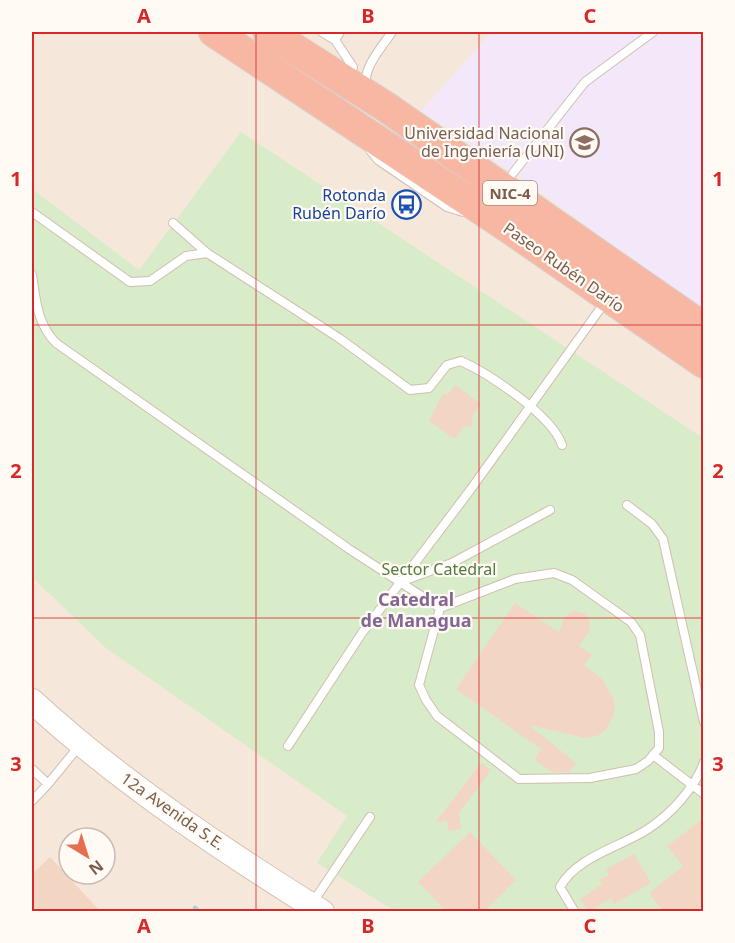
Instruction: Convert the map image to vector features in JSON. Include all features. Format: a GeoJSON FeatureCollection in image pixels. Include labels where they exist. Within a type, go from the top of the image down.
{"type":"FeatureCollection","features":[{"type":"Feature","properties":{"kind":"highway","name":"Paseo Rubén Darío"},"geometry":{"type":"LineString","coordinates":[[214,32],[506,226],[704,363]]}},
{"type":"Feature","properties":{"kind":"highway","name":"Paseo Rubén Darío"},"geometry":{"type":"LineString","coordinates":[[268,32],[386,107],[704,328]]}},
{"type":"Feature","properties":{"kind":"street","name":"12a Avenida S.E."},"geometry":{"type":"LineString","coordinates":[[32,701],[80,744],[133,784],[316,908]]}},
{"type":"Feature","properties":{"kind":"lane"},"geometry":{"type":"LineString","coordinates":[[322,32],[335,40],[353,67],[347,82]]}},
{"type":"Feature","properties":{"kind":"lane"},"geometry":{"type":"LineString","coordinates":[[335,40],[340,32]]}},
{"type":"Feature","properties":{"kind":"lane"},"geometry":{"type":"LineString","coordinates":[[386,107],[367,93],[365,78],[392,32]]}},
{"type":"Feature","properties":{"kind":"lane"},"geometry":{"type":"LineString","coordinates":[[513,173],[585,82],[653,32]]}},
{"type":"Feature","properties":{"kind":"lane"},"geometry":{"type":"LineString","coordinates":[[32,212],[130,282],[150,280],[186,255],[207,253]]}},
{"type":"Feature","properties":{"kind":"lane"},"geometry":{"type":"LineString","coordinates":[[173,223],[207,253],[339,338],[410,390],[429,388],[447,365],[461,361],[530,406],[553,427],[562,445]]}},
{"type":"Feature","properties":{"kind":"lane"},"geometry":{"type":"LineString","coordinates":[[32,275],[40,321],[46,334],[56,343],[440,608]]}},
{"type":"Feature","properties":{"kind":"lane"},"geometry":{"type":"LineString","coordinates":[[288,746],[362,633],[471,489],[608,298]]}},
{"type":"Feature","properties":{"kind":"lane"},"geometry":{"type":"LineString","coordinates":[[627,505],[652,524],[663,539],[704,722]]}},
{"type":"Feature","properties":{"kind":"lane"},"geometry":{"type":"LineString","coordinates":[[400,582],[452,563],[550,510]]}},
{"type":"Feature","properties":{"kind":"lane"},"geometry":{"type":"LineString","coordinates":[[554,573],[572,580],[631,621],[640,635],[659,732],[659,748],[636,769],[590,778],[519,779],[437,716],[419,685],[440,608],[515,579],[554,573]]}},
{"type":"Feature","properties":{"kind":"lane"},"geometry":{"type":"LineString","coordinates":[[32,801],[80,744]]}},
{"type":"Feature","properties":{"kind":"lane"},"geometry":{"type":"LineString","coordinates":[[653,755],[704,795]]}},
{"type":"Feature","properties":{"kind":"lane"},"geometry":{"type":"LineString","coordinates":[[573,909],[560,887],[566,877],[581,865],[648,829],[691,786],[704,762]]}},
{"type":"Feature","properties":{"kind":"lane"},"geometry":{"type":"LineString","coordinates":[[32,769],[48,784]]}},
{"type":"Feature","properties":{"kind":"lane"},"geometry":{"type":"LineString","coordinates":[[316,908],[370,817]]}},
{"type":"Feature","properties":{"kind":"shaded area","name":"Sector Catedral"},"geometry":{"type":"Polygon","coordinates":[[[32,32],[703,32],[703,911],[32,911],[32,32]]]}},
{"type":"Feature","properties":{"kind":"shaded area","name":"Universidad Nacional de Ingeniería (UNI)"},"geometry":{"type":"Polygon","coordinates":[[[497,32],[703,32],[703,312],[532,186],[421,111],[489,35],[497,32]]]}},
{"type":"Feature","properties":{"kind":"green space","name":"Sector Catedral"},"geometry":{"type":"Polygon","coordinates":[[[241,132],[703,438],[703,911],[395,911],[317,863],[347,816],[106,648],[32,577],[32,189],[139,270],[241,132]]]}},
{"type":"Feature","properties":{"kind":"building"},"geometry":{"type":"Polygon","coordinates":[[[455,385],[481,404],[473,415],[472,426],[463,427],[455,439],[429,421],[443,393],[447,395],[455,385]]]}},
{"type":"Feature","properties":{"kind":"building"},"geometry":{"type":"Polygon","coordinates":[[[515,603],[559,632],[564,618],[574,611],[585,614],[590,622],[589,632],[579,646],[592,655],[584,665],[602,679],[614,699],[615,711],[607,729],[597,736],[586,738],[529,725],[576,763],[569,772],[552,772],[535,760],[541,749],[456,689],[515,603]]]}},
{"type":"Feature","properties":{"kind":"building"},"geometry":{"type":"Polygon","coordinates":[[[481,763],[491,770],[459,813],[461,829],[448,831],[447,820],[435,823],[481,763]]]}},
{"type":"Feature","properties":{"kind":"building"},"geometry":{"type":"Polygon","coordinates":[[[704,818],[704,912],[664,912],[649,893],[683,866],[667,846],[704,818]]]}},
{"type":"Feature","properties":{"kind":"building"},"geometry":{"type":"Polygon","coordinates":[[[470,832],[516,880],[483,912],[447,912],[418,882],[470,832]]]}},
{"type":"Feature","properties":{"kind":"building"},"geometry":{"type":"Polygon","coordinates":[[[634,854],[651,883],[614,904],[611,898],[588,912],[580,899],[602,884],[600,880],[609,875],[606,869],[634,854]]]}},
{"type":"Feature","properties":{"kind":"building"},"geometry":{"type":"Polygon","coordinates":[[[50,857],[57,865],[57,886],[77,886],[101,912],[32,912],[32,874],[50,857]]]}},
{"type":"Feature","properties":{"kind":"waterway"},"geometry":{"type":"LineString","coordinates":[[195,908],[200,912]]}},
{"type":"Feature","properties":{"kind":"place","name":"Universidad Nacional de Ingeniería (UNI)"},"geometry":{"type":"Point","coordinates":[585,142]}},
{"type":"Feature","properties":{"kind":"place","name":"Rotonda Rubén Darío"},"geometry":{"type":"Point","coordinates":[407,204]}},
{"type":"Feature","properties":{"kind":"district","name":"Catedral de Managua"},"geometry":{"type":"Point","coordinates":[416,609]}}]}
